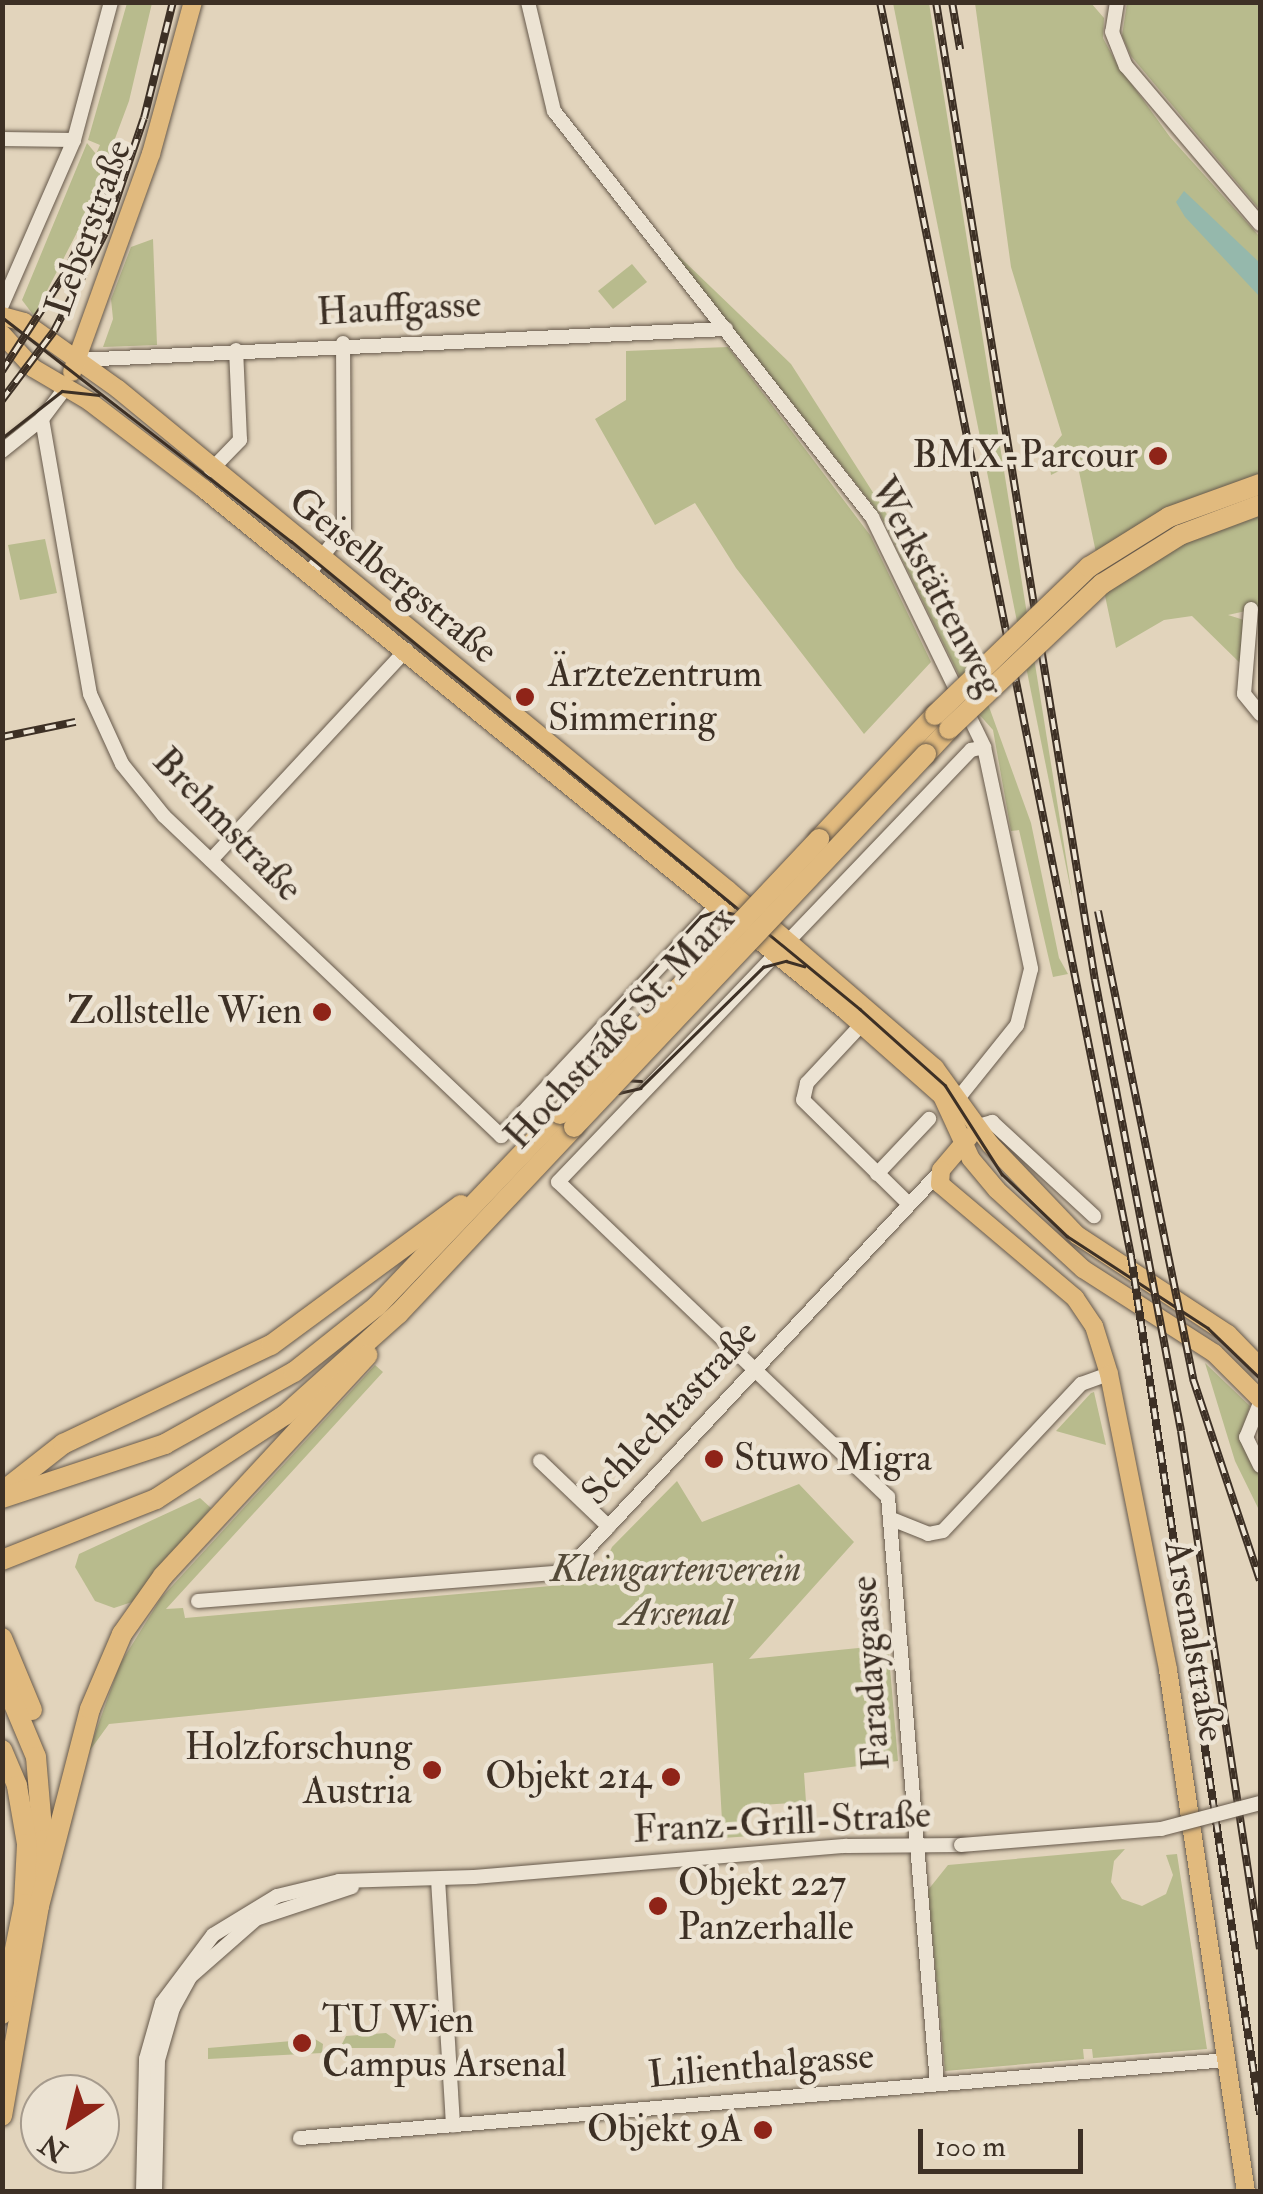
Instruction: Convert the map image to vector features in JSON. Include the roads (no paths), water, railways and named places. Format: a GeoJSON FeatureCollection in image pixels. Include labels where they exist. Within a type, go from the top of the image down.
{"type":"FeatureCollection","features":[{"type":"Feature","properties":{"kind":"highway","name":"Hochstraße St. Marx"},"geometry":{"type":"LineString","coordinates":[[2,1495],[139,1455],[269,1388],[377,1306],[1034,614],[1141,532],[1260,484]]}},
{"type":"Feature","properties":{"kind":"highway","name":"Hochstraße St. Marx"},"geometry":{"type":"LineString","coordinates":[[2,1560],[103,1524],[208,1469],[301,1403],[398,1314],[1049,628],[1152,551],[1260,505]]}},
{"type":"Feature","properties":{"kind":"highway"},"geometry":{"type":"LineString","coordinates":[[2,1495],[63,1444],[226,1369],[312,1320],[514,1164]]}},
{"type":"Feature","properties":{"kind":"highway"},"geometry":{"type":"LineString","coordinates":[[2,2116],[40,1906],[99,1683],[149,1593],[349,1382],[398,1314]]}},
{"type":"Feature","properties":{"kind":"highway"},"geometry":{"type":"LineString","coordinates":[[2,1638],[28,1698],[36,1757],[40,1906]]}},
{"type":"Feature","properties":{"kind":"highway"},"geometry":{"type":"LineString","coordinates":[[2,1676],[36,1757]]}},
{"type":"Feature","properties":{"kind":"highway"},"geometry":{"type":"LineString","coordinates":[[2,1750],[18,1786],[27,1844],[24,1904],[2,2014]]}},
{"type":"Feature","properties":{"kind":"main road","name":"Leberstraße"},"geometry":{"type":"LineString","coordinates":[[66,387],[151,154],[193,2]]}},
{"type":"Feature","properties":{"kind":"main road","name":"Geiselbergstraße"},"geometry":{"type":"LineString","coordinates":[[2,316],[24,322],[118,390],[406,650],[774,956],[954,1099]]}},
{"type":"Feature","properties":{"kind":"main road","name":"Geiselbergstraße"},"geometry":{"type":"LineString","coordinates":[[2,334],[15,352],[315,566],[787,940],[954,1099]]}},
{"type":"Feature","properties":{"kind":"main road"},"geometry":{"type":"LineString","coordinates":[[954,1099],[1077,1235],[1228,1334],[1260,1366]]}},
{"type":"Feature","properties":{"kind":"main road"},"geometry":{"type":"LineString","coordinates":[[954,1099],[964,1145],[990,1182],[1083,1269],[1214,1353],[1259,1405]]}},
{"type":"Feature","properties":{"kind":"main road"},"geometry":{"type":"LineString","coordinates":[[940,1173],[978,1126]]}},
{"type":"Feature","properties":{"kind":"main road","name":"Arsenalstraße"},"geometry":{"type":"LineString","coordinates":[[940,1173],[949,1197],[1016,1244],[1074,1298],[1094,1326],[1109,1374],[1157,1605],[1246,2192]]}},
{"type":"Feature","properties":{"kind":"street"},"geometry":{"type":"LineString","coordinates":[[2,304],[74,140],[111,2]]}},
{"type":"Feature","properties":{"kind":"street","name":"Werkstättenweg"},"geometry":{"type":"LineString","coordinates":[[528,2],[550,103],[577,143],[872,517],[984,747],[1031,969],[1017,1025],[954,1099]]}},
{"type":"Feature","properties":{"kind":"street"},"geometry":{"type":"LineString","coordinates":[[1117,2],[1112,24],[1126,66],[1156,108],[1260,224]]}},
{"type":"Feature","properties":{"kind":"street"},"geometry":{"type":"LineString","coordinates":[[2,139],[74,140]]}},
{"type":"Feature","properties":{"kind":"street","name":"Hauffgasse"},"geometry":{"type":"LineString","coordinates":[[76,361],[344,343],[726,329]]}},
{"type":"Feature","properties":{"kind":"street"},"geometry":{"type":"LineString","coordinates":[[315,566],[344,529],[344,343]]}},
{"type":"Feature","properties":{"kind":"street"},"geometry":{"type":"LineString","coordinates":[[210,470],[240,440],[236,350]]}},
{"type":"Feature","properties":{"kind":"street","name":"Leberstraße"},"geometry":{"type":"LineString","coordinates":[[2,450],[42,419],[66,387]]}},
{"type":"Feature","properties":{"kind":"street","name":"Brehmstraße"},"geometry":{"type":"LineString","coordinates":[[42,419],[99,724],[144,792],[501,1136],[715,907]]}},
{"type":"Feature","properties":{"kind":"street"},"geometry":{"type":"LineString","coordinates":[[1251,610],[1244,694],[1260,714]]}},
{"type":"Feature","properties":{"kind":"street"},"geometry":{"type":"LineString","coordinates":[[211,860],[406,650]]}},
{"type":"Feature","properties":{"kind":"street"},"geometry":{"type":"LineString","coordinates":[[755,1371],[558,1182],[971,750],[984,747]]}},
{"type":"Feature","properties":{"kind":"street"},"geometry":{"type":"LineString","coordinates":[[862,1024],[802,1096],[909,1204]]}},
{"type":"Feature","properties":{"kind":"street"},"geometry":{"type":"LineString","coordinates":[[877,1174],[929,1119]]}},
{"type":"Feature","properties":{"kind":"street"},"geometry":{"type":"LineString","coordinates":[[978,1126],[992,1122],[1094,1216]]}},
{"type":"Feature","properties":{"kind":"street","name":"Schlechtastraße"},"geometry":{"type":"LineString","coordinates":[[198,1600],[566,1572],[940,1173]]}},
{"type":"Feature","properties":{"kind":"street","name":"Faradaygasse"},"geometry":{"type":"LineString","coordinates":[[755,1371],[888,1497],[894,1520],[938,2084]]}},
{"type":"Feature","properties":{"kind":"street"},"geometry":{"type":"LineString","coordinates":[[894,1520],[936,1535],[1084,1382],[1109,1374]]}},
{"type":"Feature","properties":{"kind":"street"},"geometry":{"type":"LineString","coordinates":[[1259,1405],[1246,1436],[1260,1466]]}},
{"type":"Feature","properties":{"kind":"street"},"geometry":{"type":"LineString","coordinates":[[540,1461],[608,1527]]}},
{"type":"Feature","properties":{"kind":"street","name":"Franz-Grill-Straße"},"geometry":{"type":"LineString","coordinates":[[143,2192],[146,2059],[162,2003],[188,1960],[259,1904],[310,1885],[961,1846],[1200,1821],[1260,1804]]}},
{"type":"Feature","properties":{"kind":"street"},"geometry":{"type":"LineString","coordinates":[[438,1878],[453,2126]]}},
{"type":"Feature","properties":{"kind":"street","name":"Franz-Grill-Straße"},"geometry":{"type":"LineString","coordinates":[[155,2192],[160,2050],[190,1977],[256,1919],[367,1882]]}},
{"type":"Feature","properties":{"kind":"street","name":"Lilienthalgasse"},"geometry":{"type":"LineString","coordinates":[[300,2138],[1227,2060]]}},
{"type":"Feature","properties":{"kind":"water"},"geometry":{"type":"Polygon","coordinates":[[[1184,191],[1260,263],[1260,297],[1185,217],[1176,202],[1184,191]]]}},
{"type":"Feature","properties":{"kind":"tram line"},"geometry":{"type":"LineString","coordinates":[[2,317],[291,541],[860,1009],[945,1085],[1002,1174],[1067,1236],[1208,1328],[1260,1378]]}},
{"type":"Feature","properties":{"kind":"tram line"},"geometry":{"type":"LineString","coordinates":[[2,438],[62,391],[99,395]]}},
{"type":"Feature","properties":{"kind":"tram line"},"geometry":{"type":"LineString","coordinates":[[736,915],[719,911],[701,917],[602,1025],[588,1055],[599,1084],[619,1093],[640,1088],[763,967],[786,961],[804,966]]}},
{"type":"Feature","properties":{"kind":"tram line"},"geometry":{"type":"LineString","coordinates":[[599,1039],[607,1069],[622,1080],[641,1081]]}},
{"type":"Feature","properties":{"kind":"railway"},"geometry":{"type":"LineString","coordinates":[[2,400],[54,331],[105,233],[144,118],[173,2]]}},
{"type":"Feature","properties":{"kind":"railway"},"geometry":{"type":"LineString","coordinates":[[880,2],[1131,1256],[1260,2114]]}},
{"type":"Feature","properties":{"kind":"railway"},"geometry":{"type":"LineString","coordinates":[[936,2],[1095,980],[1181,1431],[1260,1949]]}},
{"type":"Feature","properties":{"kind":"railway"},"geometry":{"type":"LineString","coordinates":[[952,2],[960,49]]}},
{"type":"Feature","properties":{"kind":"railway"},"geometry":{"type":"LineString","coordinates":[[2,371],[66,272],[108,184]]}},
{"type":"Feature","properties":{"kind":"railway"},"geometry":{"type":"LineString","coordinates":[[2,737],[75,722]]}},
{"type":"Feature","properties":{"kind":"railway"},"geometry":{"type":"LineString","coordinates":[[1098,911],[1193,1379],[1260,1580]]}},
{"type":"Feature","properties":{"kind":"place","name":"BMX-Parcour"},"geometry":{"type":"Point","coordinates":[1158,456]}},
{"type":"Feature","properties":{"kind":"place","name":"Ärztezentrum Simmering"},"geometry":{"type":"Point","coordinates":[525,697]}},
{"type":"Feature","properties":{"kind":"place","name":"Zollstelle Wien"},"geometry":{"type":"Point","coordinates":[322,1012]}},
{"type":"Feature","properties":{"kind":"place","name":"Stuwo Migra"},"geometry":{"type":"Point","coordinates":[714,1459]}},
{"type":"Feature","properties":{"kind":"place","name":"Holzforschung Austria"},"geometry":{"type":"Point","coordinates":[432,1770]}},
{"type":"Feature","properties":{"kind":"place","name":"Objekt 214"},"geometry":{"type":"Point","coordinates":[671,1777]}},
{"type":"Feature","properties":{"kind":"place","name":"Objekt 227 Panzerhalle"},"geometry":{"type":"Point","coordinates":[658,1906]}},
{"type":"Feature","properties":{"kind":"place","name":"TU Wien Campus Arsenal"},"geometry":{"type":"Point","coordinates":[302,2043]}},
{"type":"Feature","properties":{"kind":"place","name":"Objekt 9A"},"geometry":{"type":"Point","coordinates":[763,2130]}},
{"type":"Feature","properties":{"kind":"park label","name":"Kleingartenverein Arsenal"},"geometry":{"type":"Point","coordinates":[676,1592]}}]}
